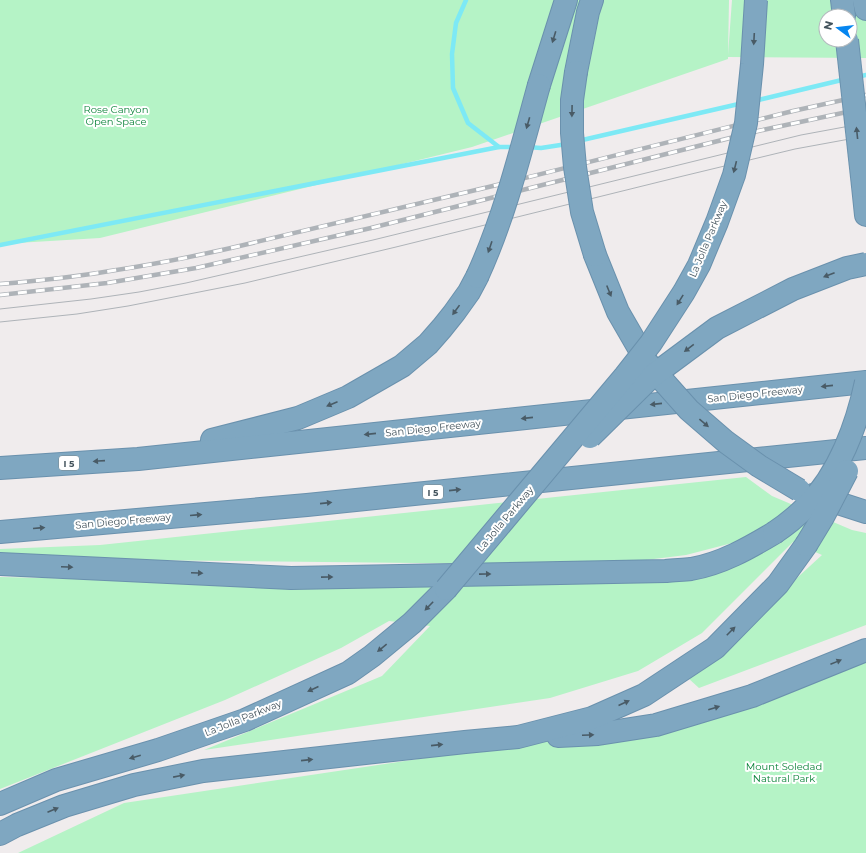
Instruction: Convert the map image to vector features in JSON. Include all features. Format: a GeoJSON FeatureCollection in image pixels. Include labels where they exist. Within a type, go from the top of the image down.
{"type":"FeatureCollection","features":[{"type":"Feature","properties":{"kind":"highway"},"geometry":{"type":"LineString","coordinates":[[138,459],[298,418],[348,397],[402,366],[428,344],[454,313],[469,292],[488,253],[566,0]]}},
{"type":"Feature","properties":{"kind":"highway"},"geometry":{"type":"LineString","coordinates":[[592,0],[588,12],[576,72],[572,107],[572,133],[575,167],[582,212],[595,255],[618,312],[648,364],[689,410],[726,442],[759,466],[799,490],[866,512]]}},
{"type":"Feature","properties":{"kind":"highway","name":"La Jolla Parkway"},"geometry":{"type":"LineString","coordinates":[[0,804],[56,780],[158,750],[245,720],[348,673],[372,656],[412,623],[446,588],[651,344],[700,265],[734,175],[746,124],[756,0]]}},
{"type":"Feature","properties":{"kind":"highway"},"geometry":{"type":"LineString","coordinates":[[864,0],[866,9]]}},
{"type":"Feature","properties":{"kind":"highway"},"geometry":{"type":"LineString","coordinates":[[848,48],[866,215]]}},
{"type":"Feature","properties":{"kind":"highway"},"geometry":{"type":"LineString","coordinates":[[497,529],[651,377],[717,328],[793,289],[847,268],[866,264]]}},
{"type":"Feature","properties":{"kind":"highway"},"geometry":{"type":"LineString","coordinates":[[0,564],[291,578],[666,571],[692,569],[714,563],[774,534],[808,505],[825,483],[840,459],[853,429],[866,382]]}},
{"type":"Feature","properties":{"kind":"highway","name":"San Diego Freeway"},"geometry":{"type":"LineString","coordinates":[[0,468],[138,459],[866,382]]}},
{"type":"Feature","properties":{"kind":"highway"},"geometry":{"type":"LineString","coordinates":[[0,834],[17,825],[64,806],[134,785],[203,772],[518,737],[592,718],[644,695],[715,648],[778,584],[806,545],[841,483],[853,457],[866,412]]}},
{"type":"Feature","properties":{"kind":"highway","name":"San Diego Freeway"},"geometry":{"type":"LineString","coordinates":[[0,532],[307,505],[866,448]]}},
{"type":"Feature","properties":{"kind":"highway"},"geometry":{"type":"LineString","coordinates":[[465,742],[598,734],[656,726],[752,696],[866,650]]}},
{"type":"Feature","properties":{"kind":"green space","name":"Rose Canyon Open Space"},"geometry":{"type":"Polygon","coordinates":[[[0,0],[729,0],[728,55],[732,0],[866,0],[866,58],[728,57],[728,59],[472,147],[100,238],[0,244],[0,0]]]}},
{"type":"Feature","properties":{"kind":"green space"},"geometry":{"type":"Polygon","coordinates":[[[746,477],[772,496],[852,530],[866,533],[866,625],[699,688],[688,678],[822,555],[793,542],[702,633],[638,671],[550,698],[204,750],[382,676],[430,626],[389,621],[341,648],[225,700],[0,789],[0,577],[401,586],[663,579],[740,541],[686,555],[630,562],[520,564],[137,560],[0,556],[0,549],[100,545],[746,477]]]}},
{"type":"Feature","properties":{"kind":"green space","name":"Mount Soledad Natural Park"},"geometry":{"type":"Polygon","coordinates":[[[866,657],[866,853],[18,853],[124,803],[699,717],[866,657]]]}},
{"type":"Feature","properties":{"kind":"waterway"},"geometry":{"type":"LineString","coordinates":[[466,0],[456,23],[452,54],[453,88],[468,123],[499,147],[516,147]]}},
{"type":"Feature","properties":{"kind":"waterway"},"geometry":{"type":"LineString","coordinates":[[857,77],[866,75]]}},
{"type":"Feature","properties":{"kind":"waterway"},"geometry":{"type":"LineString","coordinates":[[754,101],[846,79]]}},
{"type":"Feature","properties":{"kind":"waterway"},"geometry":{"type":"LineString","coordinates":[[578,141],[743,103]]}},
{"type":"Feature","properties":{"kind":"waterway"},"geometry":{"type":"LineString","coordinates":[[527,147],[541,148],[567,144]]}},
{"type":"Feature","properties":{"kind":"waterway"},"geometry":{"type":"LineString","coordinates":[[0,245],[499,147]]}},
{"type":"Feature","properties":{"kind":"tram line"},"geometry":{"type":"LineString","coordinates":[[0,309],[91,299],[186,283],[373,240],[801,135],[866,123]]}},
{"type":"Feature","properties":{"kind":"tram line"},"geometry":{"type":"LineString","coordinates":[[0,322],[77,314],[128,306],[245,283],[795,149],[866,136]]}},
{"type":"Feature","properties":{"kind":"railway"},"geometry":{"type":"LineString","coordinates":[[0,284],[55,279],[96,273],[216,251],[497,185],[793,111],[866,95]]}},
{"type":"Feature","properties":{"kind":"railway"},"geometry":{"type":"LineString","coordinates":[[0,295],[107,283],[196,268],[371,228],[758,131],[866,108]]}}]}
